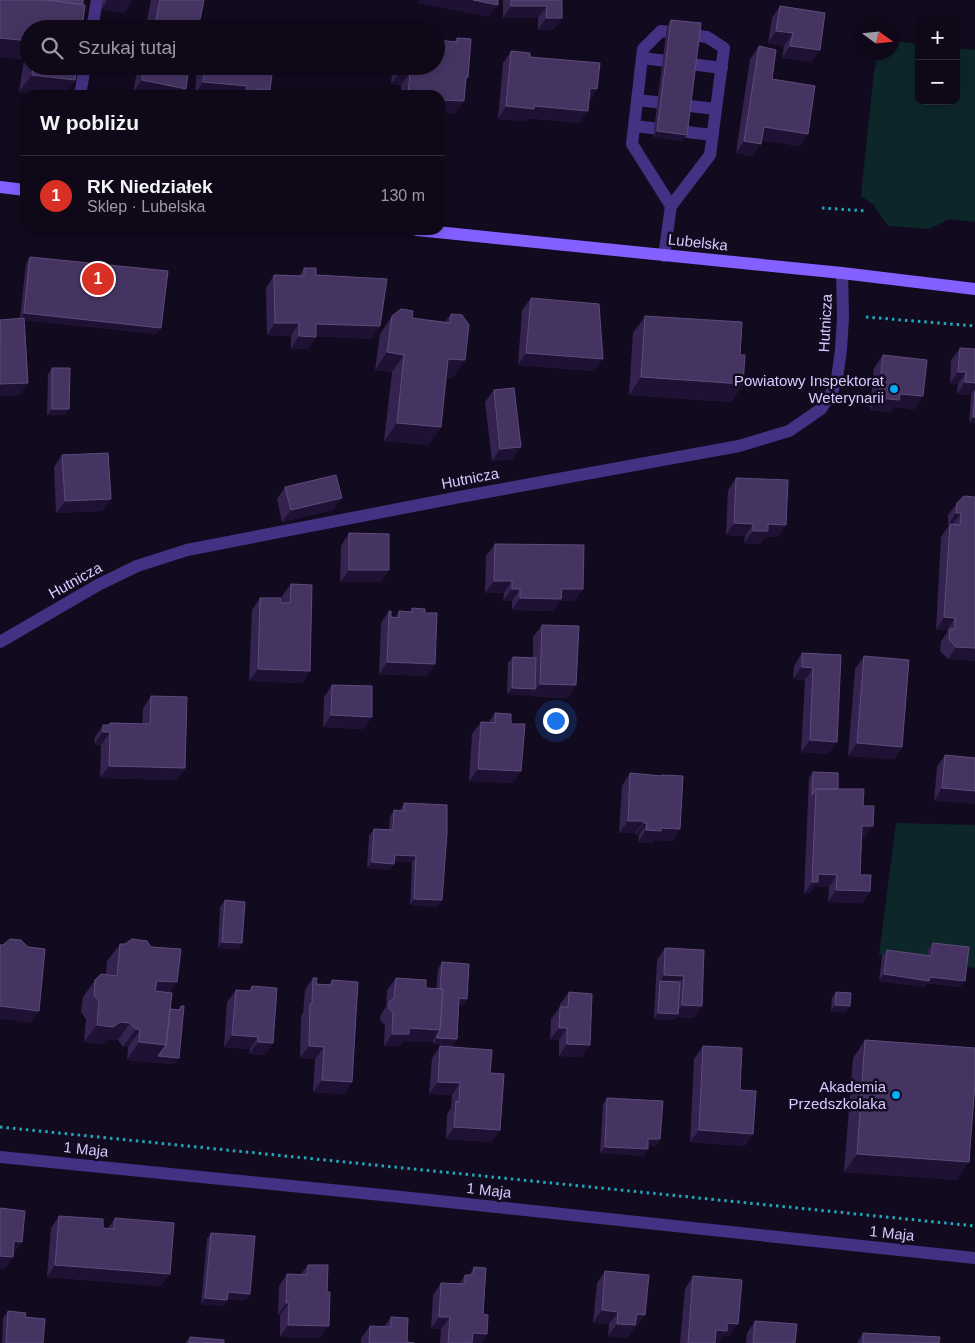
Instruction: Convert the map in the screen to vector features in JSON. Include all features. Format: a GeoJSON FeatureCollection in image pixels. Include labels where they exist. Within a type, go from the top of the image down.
{"type":"FeatureCollection","features":[{"type":"Feature","properties":{"kind":"main road"},"geometry":{"type":"LineString","coordinates":[[0,187],[20,189]]}},
{"type":"Feature","properties":{"kind":"main road","name":"Lubelska"},"geometry":{"type":"LineString","coordinates":[[445,233],[842,273],[975,289]]}},
{"type":"Feature","properties":{"kind":"street"},"geometry":{"type":"LineString","coordinates":[[94,20],[97,0]]}},
{"type":"Feature","properties":{"kind":"street"},"geometry":{"type":"LineString","coordinates":[[664,256],[670,206],[710,155],[724,48],[707,37],[661,31],[643,49],[632,144],[670,206]]}},
{"type":"Feature","properties":{"kind":"street"},"geometry":{"type":"LineString","coordinates":[[642,58],[722,68]]}},
{"type":"Feature","properties":{"kind":"street"},"geometry":{"type":"LineString","coordinates":[[81,90],[83,75]]}},
{"type":"Feature","properties":{"kind":"street"},"geometry":{"type":"LineString","coordinates":[[637,100],[716,109]]}},
{"type":"Feature","properties":{"kind":"street"},"geometry":{"type":"LineString","coordinates":[[634,126],[713,135]]}},
{"type":"Feature","properties":{"kind":"street","name":"Hutnicza"},"geometry":{"type":"LineString","coordinates":[[0,642],[98,584],[137,566],[187,550],[475,494],[739,446],[789,430],[820,409],[832,392],[839,360],[843,320],[842,273]]}},
{"type":"Feature","properties":{"kind":"street","name":"1 Maja"},"geometry":{"type":"LineString","coordinates":[[0,1157],[392,1196],[975,1258]]}},
{"type":"Feature","properties":{"kind":"path"},"geometry":{"type":"LineString","coordinates":[[822,208],[867,211]]}},
{"type":"Feature","properties":{"kind":"path"},"geometry":{"type":"LineString","coordinates":[[858,316],[975,326]]}},
{"type":"Feature","properties":{"kind":"path"},"geometry":{"type":"LineString","coordinates":[[0,1127],[975,1226]]}},
{"type":"Feature","properties":{"kind":"green space"},"geometry":{"type":"Polygon","coordinates":[[[900,42],[915,43],[915,105],[960,105],[960,48],[975,50],[975,222],[949,219],[929,229],[888,226],[873,204],[861,196],[877,60],[900,60],[900,42]]]}},
{"type":"Feature","properties":{"kind":"green space"},"geometry":{"type":"Polygon","coordinates":[[[896,823],[975,825],[975,968],[879,955],[896,823]]]}},
{"type":"Feature","properties":{"kind":"building"},"geometry":{"type":"Polygon","coordinates":[[[0,0],[46,0],[85,5],[83,20],[20,20],[20,40],[0,38],[0,0]]]}},
{"type":"Feature","properties":{"kind":"building"},"geometry":{"type":"Polygon","coordinates":[[[46,0],[83,0],[83,4],[46,0]]]}},
{"type":"Feature","properties":{"kind":"building"},"geometry":{"type":"Polygon","coordinates":[[[160,0],[204,0],[200,20],[156,20],[160,0]]]}},
{"type":"Feature","properties":{"kind":"building"},"geometry":{"type":"Polygon","coordinates":[[[473,0],[498,0],[498,5],[473,0]]]}},
{"type":"Feature","properties":{"kind":"building"},"geometry":{"type":"Polygon","coordinates":[[[511,0],[562,0],[562,18],[546,18],[547,6],[511,6],[511,0]]]}},
{"type":"Feature","properties":{"kind":"building"},"geometry":{"type":"Polygon","coordinates":[[[780,6],[825,13],[820,50],[790,46],[793,33],[776,31],[780,6]]]}},
{"type":"Feature","properties":{"kind":"building"},"geometry":{"type":"Polygon","coordinates":[[[671,20],[701,23],[687,135],[657,131],[671,20]]]}},
{"type":"Feature","properties":{"kind":"building"},"geometry":{"type":"Polygon","coordinates":[[[457,38],[471,39],[464,101],[445,100],[445,90],[408,90],[410,75],[445,75],[445,41],[457,42],[457,38]]]}},
{"type":"Feature","properties":{"kind":"building"},"geometry":{"type":"Polygon","coordinates":[[[759,46],[776,50],[772,79],[815,86],[808,134],[764,127],[761,144],[744,141],[759,46]]]}},
{"type":"Feature","properties":{"kind":"building"},"geometry":{"type":"Polygon","coordinates":[[[511,51],[530,53],[530,57],[600,63],[597,89],[590,88],[588,111],[534,106],[534,109],[506,106],[511,51]]]}},
{"type":"Feature","properties":{"kind":"building"},"geometry":{"type":"Polygon","coordinates":[[[32,75],[76,75],[75,80],[32,75]]]}},
{"type":"Feature","properties":{"kind":"building"},"geometry":{"type":"Polygon","coordinates":[[[143,75],[188,75],[186,89],[142,80],[143,75]]]}},
{"type":"Feature","properties":{"kind":"building"},"geometry":{"type":"Polygon","coordinates":[[[204,75],[272,75],[270,90],[247,90],[247,86],[203,82],[204,75]]]}},
{"type":"Feature","properties":{"kind":"building"},"geometry":{"type":"Polygon","coordinates":[[[30,257],[168,271],[161,328],[24,313],[30,257]]]}},
{"type":"Feature","properties":{"kind":"building"},"geometry":{"type":"Polygon","coordinates":[[[304,268],[316,268],[316,275],[387,279],[380,326],[316,324],[316,337],[299,336],[299,323],[275,323],[274,275],[304,276],[304,268]]]}},
{"type":"Feature","properties":{"kind":"building"},"geometry":{"type":"Polygon","coordinates":[[[531,298],[599,304],[603,359],[526,353],[531,298]]]}},
{"type":"Feature","properties":{"kind":"building"},"geometry":{"type":"Polygon","coordinates":[[[401,309],[413,311],[412,318],[450,323],[451,314],[462,315],[469,325],[465,360],[448,359],[441,427],[397,423],[404,355],[387,352],[392,316],[401,309]]]}},
{"type":"Feature","properties":{"kind":"building"},"geometry":{"type":"Polygon","coordinates":[[[645,316],[742,322],[740,355],[745,355],[743,384],[641,377],[645,316]]]}},
{"type":"Feature","properties":{"kind":"building"},"geometry":{"type":"Polygon","coordinates":[[[24,318],[28,383],[0,384],[0,320],[24,318]]]}},
{"type":"Feature","properties":{"kind":"building"},"geometry":{"type":"Polygon","coordinates":[[[960,348],[975,349],[975,383],[965,382],[966,372],[958,372],[960,348]]]}},
{"type":"Feature","properties":{"kind":"building"},"geometry":{"type":"Polygon","coordinates":[[[883,355],[927,360],[923,396],[900,394],[899,400],[878,398],[883,355]]]}},
{"type":"Feature","properties":{"kind":"building"},"geometry":{"type":"Polygon","coordinates":[[[52,368],[70,368],[69,409],[52,409],[52,368]]]}},
{"type":"Feature","properties":{"kind":"building"},"geometry":{"type":"Polygon","coordinates":[[[514,388],[521,447],[500,449],[494,390],[514,388]]]}},
{"type":"Feature","properties":{"kind":"building"},"geometry":{"type":"Polygon","coordinates":[[[975,391],[975,417],[973,417],[975,391]]]}},
{"type":"Feature","properties":{"kind":"building"},"geometry":{"type":"Polygon","coordinates":[[[108,453],[111,499],[65,501],[62,455],[108,453]]]}},
{"type":"Feature","properties":{"kind":"building"},"geometry":{"type":"Polygon","coordinates":[[[336,475],[342,498],[291,510],[285,487],[336,475]]]}},
{"type":"Feature","properties":{"kind":"building"},"geometry":{"type":"Polygon","coordinates":[[[736,478],[788,480],[786,525],[768,524],[768,531],[753,531],[753,524],[734,523],[736,478]]]}},
{"type":"Feature","properties":{"kind":"building"},"geometry":{"type":"Polygon","coordinates":[[[964,496],[975,497],[975,648],[956,647],[949,639],[950,629],[955,629],[955,618],[944,617],[950,524],[960,525],[961,513],[956,513],[957,503],[964,496]]]}},
{"type":"Feature","properties":{"kind":"building"},"geometry":{"type":"Polygon","coordinates":[[[349,533],[389,534],[389,570],[349,570],[349,533]]]}},
{"type":"Feature","properties":{"kind":"building"},"geometry":{"type":"Polygon","coordinates":[[[495,544],[584,545],[583,589],[562,589],[561,599],[520,598],[520,589],[512,589],[512,581],[494,581],[495,544]]]}},
{"type":"Feature","properties":{"kind":"building"},"geometry":{"type":"Polygon","coordinates":[[[291,584],[312,585],[310,671],[258,669],[260,598],[281,598],[281,603],[290,603],[291,584]]]}},
{"type":"Feature","properties":{"kind":"building"},"geometry":{"type":"Polygon","coordinates":[[[412,608],[425,609],[425,613],[437,613],[435,664],[387,662],[389,611],[391,611],[391,617],[399,618],[399,611],[412,612],[412,608]]]}},
{"type":"Feature","properties":{"kind":"building"},"geometry":{"type":"Polygon","coordinates":[[[542,625],[579,626],[576,685],[540,684],[542,625]]]}},
{"type":"Feature","properties":{"kind":"building"},"geometry":{"type":"Polygon","coordinates":[[[802,653],[841,655],[837,742],[810,740],[813,668],[802,667],[802,653]]]}},
{"type":"Feature","properties":{"kind":"building"},"geometry":{"type":"Polygon","coordinates":[[[864,656],[909,660],[902,747],[857,743],[864,656]]]}},
{"type":"Feature","properties":{"kind":"building"},"geometry":{"type":"Polygon","coordinates":[[[513,657],[536,658],[535,689],[512,688],[513,657]]]}},
{"type":"Feature","properties":{"kind":"building"},"geometry":{"type":"Polygon","coordinates":[[[332,685],[372,686],[372,717],[331,715],[332,685]]]}},
{"type":"Feature","properties":{"kind":"building"},"geometry":{"type":"Polygon","coordinates":[[[151,696],[187,697],[185,768],[109,766],[110,732],[103,732],[103,725],[110,725],[110,723],[150,724],[151,696]]]}},
{"type":"Feature","properties":{"kind":"building"},"geometry":{"type":"Polygon","coordinates":[[[495,713],[511,714],[511,724],[525,724],[521,771],[478,769],[481,722],[495,723],[495,713]]]}},
{"type":"Feature","properties":{"kind":"building"},"geometry":{"type":"Polygon","coordinates":[[[945,755],[975,758],[975,791],[942,788],[945,755]]]}},
{"type":"Feature","properties":{"kind":"building"},"geometry":{"type":"Polygon","coordinates":[[[813,772],[838,773],[838,789],[816,789],[812,795],[813,772]]]}},
{"type":"Feature","properties":{"kind":"building"},"geometry":{"type":"Polygon","coordinates":[[[630,773],[683,776],[680,829],[661,828],[661,831],[646,830],[647,823],[644,823],[644,821],[628,821],[630,773]]]}},
{"type":"Feature","properties":{"kind":"building"},"geometry":{"type":"Polygon","coordinates":[[[816,789],[864,789],[863,806],[874,806],[873,826],[862,826],[860,875],[871,875],[870,891],[836,890],[837,875],[818,874],[818,882],[812,882],[816,789]]]}},
{"type":"Feature","properties":{"kind":"building"},"geometry":{"type":"Polygon","coordinates":[[[404,803],[447,805],[442,900],[414,899],[416,856],[395,855],[394,864],[372,862],[374,829],[393,830],[394,810],[404,811],[404,803]]]}},
{"type":"Feature","properties":{"kind":"building"},"geometry":{"type":"Polygon","coordinates":[[[225,900],[245,902],[242,943],[222,942],[225,900]]]}},
{"type":"Feature","properties":{"kind":"building"},"geometry":{"type":"Polygon","coordinates":[[[10,939],[21,940],[28,947],[45,949],[39,1011],[0,1006],[0,945],[3,945],[10,939]]]}},
{"type":"Feature","properties":{"kind":"building"},"geometry":{"type":"Polygon","coordinates":[[[132,939],[147,941],[151,947],[181,949],[177,982],[157,981],[155,991],[172,993],[166,1045],[139,1042],[140,1030],[130,1023],[120,1022],[113,1027],[97,1025],[99,1001],[94,995],[95,980],[101,974],[117,976],[120,944],[125,944],[132,939]]]}},
{"type":"Feature","properties":{"kind":"building"},"geometry":{"type":"Polygon","coordinates":[[[933,943],[969,947],[965,981],[930,977],[929,981],[884,974],[887,950],[931,956],[933,943]]]}},
{"type":"Feature","properties":{"kind":"building"},"geometry":{"type":"Polygon","coordinates":[[[665,948],[704,950],[702,1006],[682,1005],[684,976],[664,975],[665,948]]]}},
{"type":"Feature","properties":{"kind":"building"},"geometry":{"type":"Polygon","coordinates":[[[442,962],[469,964],[467,999],[459,998],[457,1039],[437,1038],[440,1030],[443,989],[440,989],[442,962]]]}},
{"type":"Feature","properties":{"kind":"building"},"geometry":{"type":"Polygon","coordinates":[[[313,978],[317,978],[316,984],[332,985],[332,980],[358,982],[352,1082],[322,1080],[324,1047],[309,1046],[313,978]]]}},
{"type":"Feature","properties":{"kind":"building"},"geometry":{"type":"Polygon","coordinates":[[[396,978],[426,980],[426,988],[443,989],[440,1030],[409,1028],[409,1034],[392,1034],[393,1013],[389,1008],[389,1002],[394,998],[396,978]]]}},
{"type":"Feature","properties":{"kind":"building"},"geometry":{"type":"Polygon","coordinates":[[[660,981],[680,982],[678,1014],[658,1013],[660,981]]]}},
{"type":"Feature","properties":{"kind":"building"},"geometry":{"type":"Polygon","coordinates":[[[252,986],[277,988],[273,1043],[258,1042],[258,1037],[232,1035],[236,990],[251,991],[252,986]]]}},
{"type":"Feature","properties":{"kind":"building"},"geometry":{"type":"Polygon","coordinates":[[[569,992],[592,994],[590,1045],[567,1044],[567,1028],[559,1028],[560,1007],[568,1007],[569,992]]]}},
{"type":"Feature","properties":{"kind":"building"},"geometry":{"type":"Polygon","coordinates":[[[836,992],[851,993],[850,1006],[835,1005],[836,992]]]}},
{"type":"Feature","properties":{"kind":"building"},"geometry":{"type":"Polygon","coordinates":[[[181,1006],[184,1006],[179,1058],[158,1056],[166,1045],[170,1009],[180,1010],[181,1006]]]}},
{"type":"Feature","properties":{"kind":"building"},"geometry":{"type":"Polygon","coordinates":[[[865,1040],[975,1048],[975,1083],[969,1162],[857,1154],[865,1040]]]}},
{"type":"Feature","properties":{"kind":"building"},"geometry":{"type":"Polygon","coordinates":[[[440,1046],[492,1050],[490,1073],[504,1074],[500,1130],[454,1127],[456,1101],[459,1102],[460,1083],[438,1082],[440,1046]]]}},
{"type":"Feature","properties":{"kind":"building"},"geometry":{"type":"Polygon","coordinates":[[[703,1046],[742,1048],[740,1090],[756,1091],[753,1134],[699,1130],[703,1046]]]}},
{"type":"Feature","properties":{"kind":"building"},"geometry":{"type":"Polygon","coordinates":[[[607,1098],[663,1101],[660,1139],[648,1139],[648,1149],[605,1147],[607,1098]]]}},
{"type":"Feature","properties":{"kind":"building"},"geometry":{"type":"Polygon","coordinates":[[[0,1208],[25,1211],[22,1242],[14,1241],[13,1257],[0,1256],[0,1208]]]}},
{"type":"Feature","properties":{"kind":"building"},"geometry":{"type":"Polygon","coordinates":[[[59,1216],[103,1219],[103,1228],[114,1229],[115,1218],[174,1223],[170,1274],[55,1265],[59,1216]]]}},
{"type":"Feature","properties":{"kind":"building"},"geometry":{"type":"Polygon","coordinates":[[[211,1233],[255,1236],[250,1294],[228,1292],[227,1300],[205,1298],[211,1233]]]}},
{"type":"Feature","properties":{"kind":"building"},"geometry":{"type":"Polygon","coordinates":[[[308,1265],[328,1265],[327,1292],[330,1292],[329,1326],[288,1325],[289,1303],[286,1303],[287,1274],[307,1275],[308,1265]]]}},
{"type":"Feature","properties":{"kind":"building"},"geometry":{"type":"Polygon","coordinates":[[[474,1267],[486,1268],[483,1314],[488,1315],[487,1334],[473,1333],[472,1343],[448,1343],[450,1317],[439,1317],[441,1283],[465,1284],[465,1275],[473,1275],[474,1267]]]}},
{"type":"Feature","properties":{"kind":"building"},"geometry":{"type":"Polygon","coordinates":[[[605,1271],[649,1275],[645,1315],[637,1314],[635,1325],[617,1324],[618,1312],[602,1310],[605,1271]]]}},
{"type":"Feature","properties":{"kind":"building"},"geometry":{"type":"Polygon","coordinates":[[[693,1276],[742,1280],[738,1324],[727,1323],[727,1331],[716,1330],[715,1343],[688,1343],[693,1276]]]}},
{"type":"Feature","properties":{"kind":"building"},"geometry":{"type":"Polygon","coordinates":[[[8,1311],[26,1313],[25,1317],[45,1319],[43,1343],[6,1343],[8,1311]]]}},
{"type":"Feature","properties":{"kind":"building"},"geometry":{"type":"Polygon","coordinates":[[[391,1317],[408,1318],[407,1342],[414,1343],[369,1343],[370,1326],[391,1327],[391,1317]]]}},
{"type":"Feature","properties":{"kind":"building"},"geometry":{"type":"Polygon","coordinates":[[[755,1321],[797,1324],[795,1343],[753,1343],[755,1321]]]}},
{"type":"Feature","properties":{"kind":"building"},"geometry":{"type":"Polygon","coordinates":[[[863,1333],[940,1337],[939,1343],[863,1343],[863,1333]]]}},
{"type":"Feature","properties":{"kind":"building"},"geometry":{"type":"Polygon","coordinates":[[[190,1337],[224,1340],[224,1343],[189,1343],[190,1337]]]}},
{"type":"Feature","properties":{"kind":"place","name":"RK Niedziałek"},"geometry":{"type":"Point","coordinates":[98,279]}},
{"type":"Feature","properties":{"kind":"place","name":"Powiatowy Inspektorat Weterynarii"},"geometry":{"type":"Point","coordinates":[894,389]}},
{"type":"Feature","properties":{"kind":"place","name":"Akademia Przedszkolaka"},"geometry":{"type":"Point","coordinates":[896,1095]}}]}
